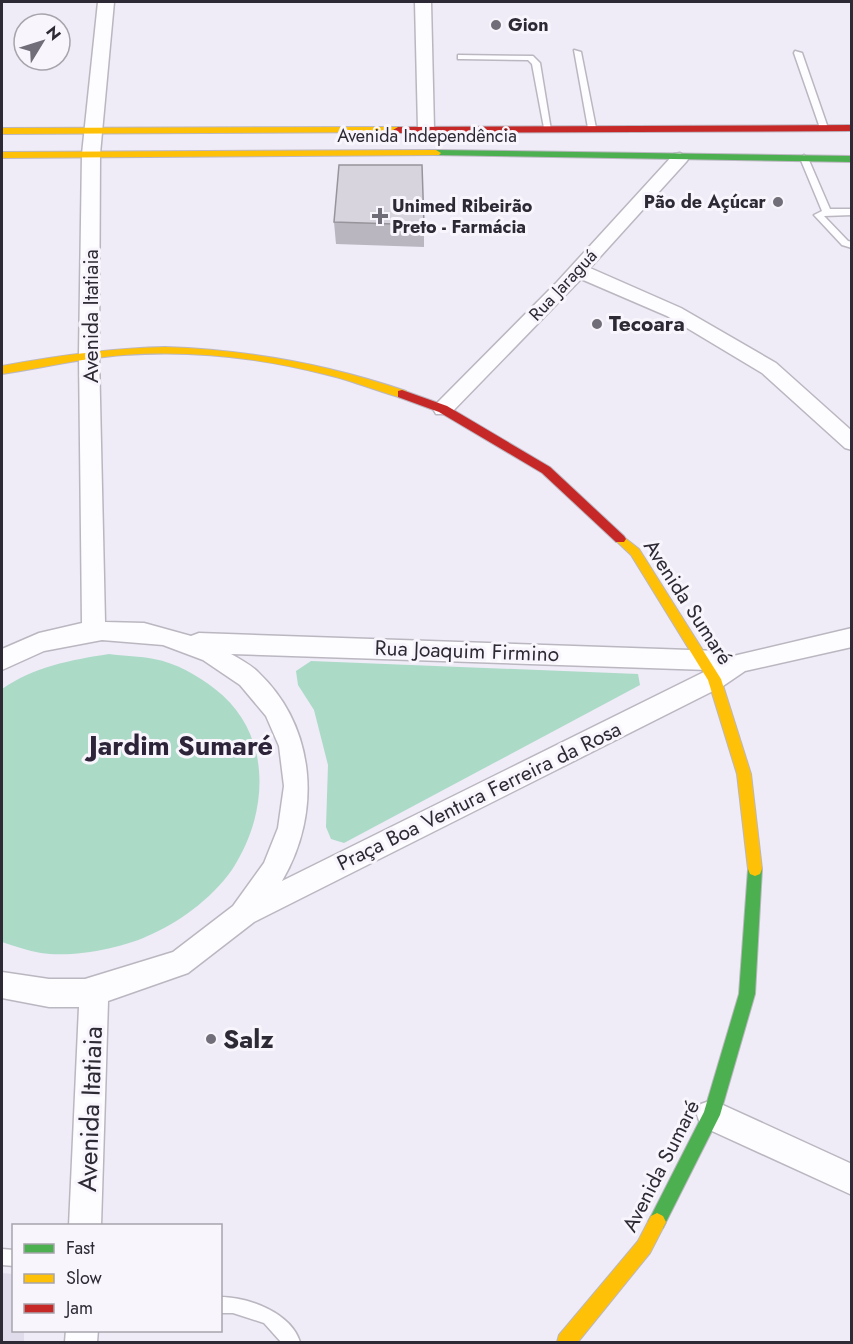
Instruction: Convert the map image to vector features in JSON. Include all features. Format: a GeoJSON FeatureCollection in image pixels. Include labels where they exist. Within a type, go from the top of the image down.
{"type":"FeatureCollection","features":[{"type":"Feature","properties":{"kind":"main road","name":"Avenida Independência"},"geometry":{"type":"LineString","coordinates":[[2,131],[852,128]]}},
{"type":"Feature","properties":{"kind":"main road","name":"Avenida Independência"},"geometry":{"type":"LineString","coordinates":[[2,155],[450,153],[852,159]]}},
{"type":"Feature","properties":{"kind":"main road","name":"Avenida Sumaré"},"geometry":{"type":"LineString","coordinates":[[2,370],[89,355],[184,353],[236,355],[307,366],[376,384],[443,409],[546,470],[634,552],[709,669],[744,774],[756,879],[747,994],[712,1115],[644,1247],[566,1342]]}},
{"type":"Feature","properties":{"kind":"street","name":"Avenida Itatiaia"},"geometry":{"type":"LineString","coordinates":[[94,631],[89,355],[91,154],[106,2]]}},
{"type":"Feature","properties":{"kind":"street"},"geometry":{"type":"LineString","coordinates":[[423,2],[426,129]]}},
{"type":"Feature","properties":{"kind":"street","name":"Rua Jaraguá"},"geometry":{"type":"LineString","coordinates":[[443,409],[579,270],[680,158]]}},
{"type":"Feature","properties":{"kind":"street"},"geometry":{"type":"LineString","coordinates":[[579,270],[674,312],[769,368],[852,443]]}},
{"type":"Feature","properties":{"kind":"street","name":"Praça Boa Ventura Ferreira da Rosa"},"geometry":{"type":"LineString","coordinates":[[2,660],[49,640],[94,631],[146,631],[194,643],[240,668],[275,705],[295,752],[298,805],[281,860],[245,913]]}},
{"type":"Feature","properties":{"kind":"street"},"geometry":{"type":"LineString","coordinates":[[709,669],[852,637]]}},
{"type":"Feature","properties":{"kind":"street","name":"Rua Joaquim Firmino"},"geometry":{"type":"LineString","coordinates":[[194,643],[709,669]]}},
{"type":"Feature","properties":{"kind":"street","name":"Praça Boa Ventura Ferreira da Rosa"},"geometry":{"type":"LineString","coordinates":[[2,985],[39,993],[94,992],[177,964],[245,913],[709,669]]}},
{"type":"Feature","properties":{"kind":"street","name":"Avenida Itatiaia"},"geometry":{"type":"LineString","coordinates":[[85,1224],[94,992]]}},
{"type":"Feature","properties":{"kind":"street"},"geometry":{"type":"LineString","coordinates":[[712,1115],[852,1180]]}},
{"type":"Feature","properties":{"kind":"lane"},"geometry":{"type":"LineString","coordinates":[[577,52],[592,128]]}},
{"type":"Feature","properties":{"kind":"lane"},"geometry":{"type":"LineString","coordinates":[[798,53],[824,128]]}},
{"type":"Feature","properties":{"kind":"lane"},"geometry":{"type":"LineString","coordinates":[[461,57],[530,58],[536,63],[548,128]]}},
{"type":"Feature","properties":{"kind":"lane"},"geometry":{"type":"LineString","coordinates":[[804,158],[827,212]]}},
{"type":"Feature","properties":{"kind":"lane"},"geometry":{"type":"LineString","coordinates":[[852,212],[827,212],[818,216],[845,243],[852,245]]}},
{"type":"Feature","properties":{"kind":"lane"},"geometry":{"type":"LineString","coordinates":[[222,1305],[233,1305],[269,1317],[292,1342]]}},
{"type":"Feature","properties":{"kind":"shaded area"},"geometry":{"type":"Polygon","coordinates":[[[2,1273],[12,1274],[12,1332],[24,1332],[24,1342],[2,1342],[2,1273]]]}},
{"type":"Feature","properties":{"kind":"green space"},"geometry":{"type":"Polygon","coordinates":[[[109,654],[149,658],[178,667],[194,674],[215,689],[233,707],[247,727],[255,749],[259,772],[259,796],[255,819],[246,843],[228,876],[198,905],[164,928],[127,944],[83,953],[36,952],[2,942],[2,689],[40,670],[109,654]]]}},
{"type":"Feature","properties":{"kind":"green space"},"geometry":{"type":"Polygon","coordinates":[[[311,661],[638,674],[640,685],[344,843],[331,839],[326,827],[328,765],[314,710],[298,685],[296,671],[311,661]]]}},
{"type":"Feature","properties":{"kind":"building","name":"Unimed Ribeirão Preto - Farmácia"},"geometry":{"type":"Polygon","coordinates":[[[339,165],[422,165],[424,225],[334,222],[339,165]]]}},
{"type":"Feature","properties":{"kind":"traffic: fast"},"geometry":{"type":"LineString","coordinates":[[436,153],[852,159]]}},
{"type":"Feature","properties":{"kind":"traffic: fast"},"geometry":{"type":"LineString","coordinates":[[657,1222],[712,1115],[747,994],[755,869]]}},
{"type":"Feature","properties":{"kind":"traffic: slow"},"geometry":{"type":"LineString","coordinates":[[2,131],[398,130]]}},
{"type":"Feature","properties":{"kind":"traffic: slow"},"geometry":{"type":"LineString","coordinates":[[2,155],[436,153]]}},
{"type":"Feature","properties":{"kind":"traffic: slow"},"geometry":{"type":"LineString","coordinates":[[2,370],[87,355],[126,351],[206,352],[287,362],[365,381],[402,394]]}},
{"type":"Feature","properties":{"kind":"traffic: slow"},"geometry":{"type":"LineString","coordinates":[[620,539],[635,552],[714,679],[744,774],[755,869]]}},
{"type":"Feature","properties":{"kind":"traffic: slow"},"geometry":{"type":"LineString","coordinates":[[566,1342],[644,1247],[657,1222]]}},
{"type":"Feature","properties":{"kind":"traffic: jam"},"geometry":{"type":"LineString","coordinates":[[398,130],[852,128]]}},
{"type":"Feature","properties":{"kind":"traffic: jam"},"geometry":{"type":"LineString","coordinates":[[402,394],[443,409],[546,470],[620,539]]}},
{"type":"Feature","properties":{"kind":"place","name":"Gion"},"geometry":{"type":"Point","coordinates":[496,25]}},
{"type":"Feature","properties":{"kind":"place","name":"Pão de Açúcar"},"geometry":{"type":"Point","coordinates":[778,202]}},
{"type":"Feature","properties":{"kind":"place","name":"Unimed Ribeirão Preto - Farmácia"},"geometry":{"type":"Point","coordinates":[380,216]}},
{"type":"Feature","properties":{"kind":"place","name":"Tecoara"},"geometry":{"type":"Point","coordinates":[597,324]}},
{"type":"Feature","properties":{"kind":"place","name":"Salz"},"geometry":{"type":"Point","coordinates":[211,1039]}},
{"type":"Feature","properties":{"kind":"district","name":"Jardim Sumaré"},"geometry":{"type":"Point","coordinates":[181,745]}}]}
